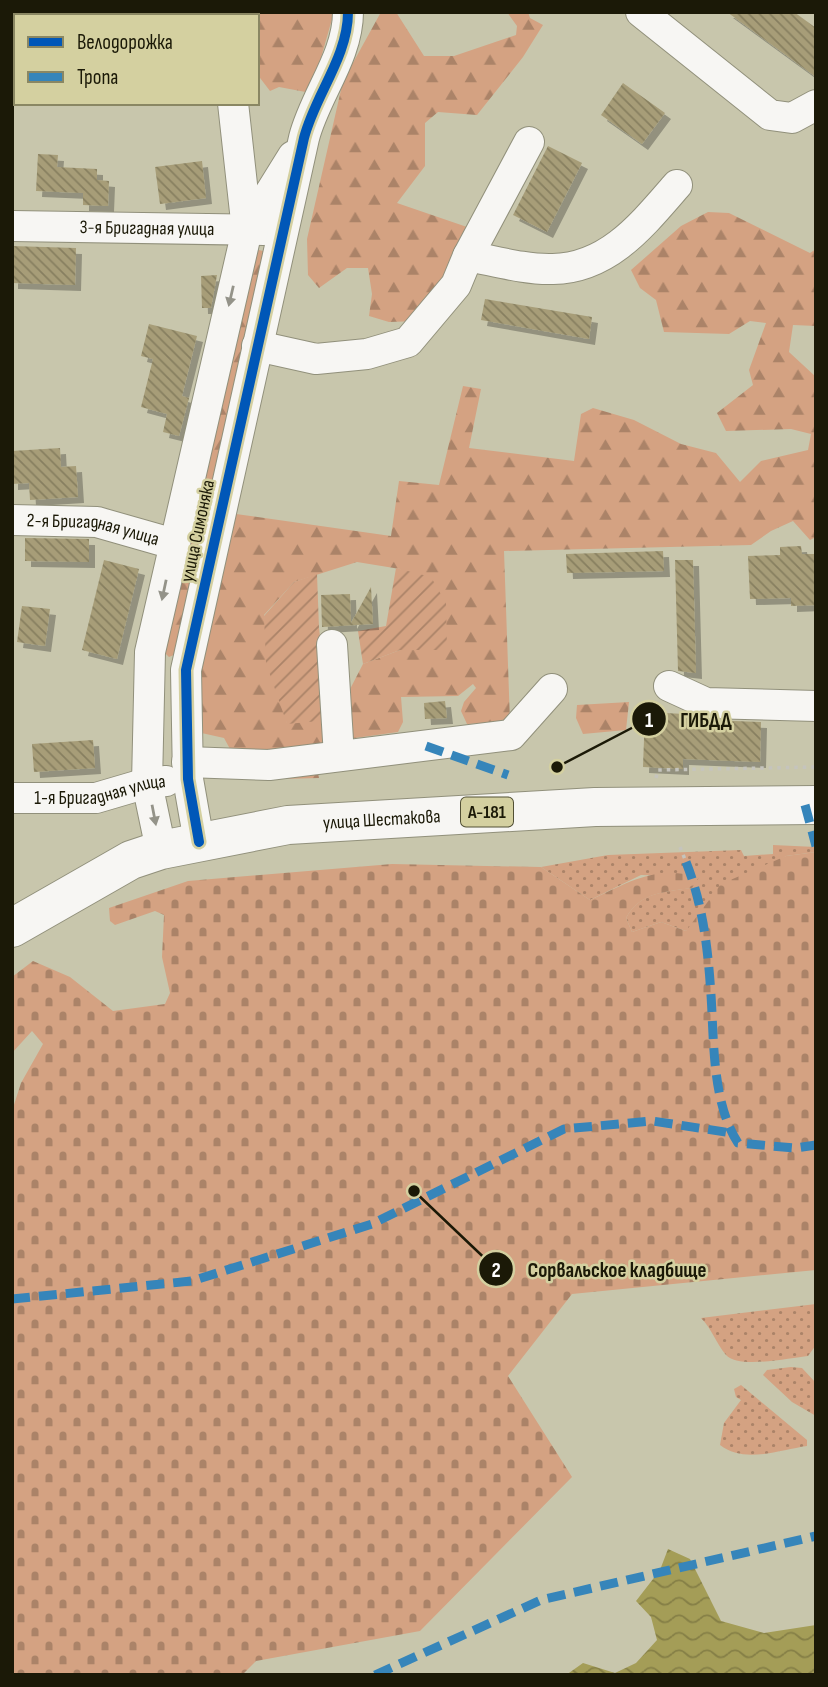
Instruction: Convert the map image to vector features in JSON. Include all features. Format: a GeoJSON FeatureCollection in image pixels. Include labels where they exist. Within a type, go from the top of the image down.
{"type":"FeatureCollection","features":[{"type":"Feature","properties":{"kind":"main road","name":"улица Шестакова"},"geometry":{"type":"LineString","coordinates":[[12,928],[101,874],[161,849],[288,825],[595,807],[816,805]]}},
{"type":"Feature","properties":{"kind":"street"},"geometry":{"type":"LineString","coordinates":[[641,12],[770,115],[792,118],[816,105]]}},
{"type":"Feature","properties":{"kind":"street"},"geometry":{"type":"LineString","coordinates":[[247,230],[265,196],[304,138],[353,19]]}},
{"type":"Feature","properties":{"kind":"street"},"geometry":{"type":"LineString","coordinates":[[235,114],[265,196],[282,230]]}},
{"type":"Feature","properties":{"kind":"street","name":"улица Симоняка"},"geometry":{"type":"LineString","coordinates":[[161,849],[148,783],[150,652],[247,230],[235,114]]}},
{"type":"Feature","properties":{"kind":"street","name":"улица Симоняка"},"geometry":{"type":"LineString","coordinates":[[199,842],[187,770],[186,670],[304,138]]}},
{"type":"Feature","properties":{"kind":"street"},"geometry":{"type":"LineString","coordinates":[[257,346],[316,359],[367,354],[408,342],[456,285],[468,256],[529,142]]}},
{"type":"Feature","properties":{"kind":"street"},"geometry":{"type":"LineString","coordinates":[[468,256],[552,270],[590,264],[634,234],[677,186]]}},
{"type":"Feature","properties":{"kind":"street","name":"3-я Бригадная улица"},"geometry":{"type":"LineString","coordinates":[[12,226],[282,230]]}},
{"type":"Feature","properties":{"kind":"street","name":"2-я Бригадная улица"},"geometry":{"type":"LineString","coordinates":[[12,520],[97,522],[174,544]]}},
{"type":"Feature","properties":{"kind":"street"},"geometry":{"type":"LineString","coordinates":[[332,645],[339,756]]}},
{"type":"Feature","properties":{"kind":"street"},"geometry":{"type":"LineString","coordinates":[[669,687],[706,703],[816,706]]}},
{"type":"Feature","properties":{"kind":"street","name":"1-я Бригадная улица"},"geometry":{"type":"LineString","coordinates":[[12,798],[96,798],[187,770],[269,765],[510,735],[552,689]]}},
{"type":"Feature","properties":{"kind":"path"},"geometry":{"type":"LineString","coordinates":[[656,780],[658,770],[816,767]]}},
{"type":"Feature","properties":{"kind":"path"},"geometry":{"type":"LineString","coordinates":[[680,847],[686,862]]}},
{"type":"Feature","properties":{"kind":"green space"},"geometry":{"type":"Polygon","coordinates":[[[334,12],[311,93],[279,87],[270,91],[259,77],[259,14],[256,14],[334,12]]]}},
{"type":"Feature","properties":{"kind":"green space"},"geometry":{"type":"Polygon","coordinates":[[[381,12],[396,12],[424,56],[454,56],[516,35],[517,26],[507,12],[528,12],[530,18],[543,25],[523,57],[477,115],[438,112],[425,123],[425,166],[397,203],[467,227],[460,263],[418,321],[389,322],[369,316],[372,294],[368,268],[347,268],[319,288],[308,275],[307,239],[343,81],[381,12]]]}},
{"type":"Feature","properties":{"kind":"green space"},"geometry":{"type":"Polygon","coordinates":[[[708,212],[729,213],[810,253],[816,249],[816,326],[793,325],[789,352],[816,377],[816,537],[810,540],[793,521],[771,531],[751,545],[504,551],[510,722],[467,724],[461,711],[464,702],[476,688],[473,684],[458,696],[401,697],[403,722],[398,732],[312,744],[319,778],[247,780],[224,738],[197,732],[192,672],[236,514],[391,536],[399,481],[439,485],[463,386],[481,389],[469,448],[574,461],[581,414],[593,408],[634,420],[681,444],[716,453],[740,482],[761,461],[808,450],[811,434],[791,429],[726,431],[717,413],[753,385],[749,370],[766,323],[750,321],[729,334],[664,332],[656,300],[640,288],[631,270],[681,226],[708,212]],[[357,562],[294,582],[264,615],[287,723],[348,718],[348,693],[363,664],[400,650],[446,649],[400,569],[357,562]]]}},
{"type":"Feature","properties":{"kind":"green space"},"geometry":{"type":"Polygon","coordinates":[[[255,249],[263,251],[265,255],[176,654],[169,657],[163,651],[255,249]]]}},
{"type":"Feature","properties":{"kind":"green space"},"geometry":{"type":"Polygon","coordinates":[[[396,568],[431,577],[446,603],[447,650],[400,650],[363,664],[358,631],[386,626],[396,568]]]}},
{"type":"Feature","properties":{"kind":"green space"},"geometry":{"type":"Polygon","coordinates":[[[317,574],[319,628],[330,720],[287,724],[266,663],[264,616],[294,582],[317,574]]]}},
{"type":"Feature","properties":{"kind":"green space"},"geometry":{"type":"Polygon","coordinates":[[[629,702],[626,730],[583,734],[576,718],[577,705],[629,702]]]}},
{"type":"Feature","properties":{"kind":"green space"},"geometry":{"type":"Polygon","coordinates":[[[773,845],[816,847],[816,852],[786,856],[686,931],[661,922],[632,932],[626,918],[638,903],[646,898],[662,892],[691,888],[698,877],[641,875],[590,900],[541,867],[608,855],[741,850],[744,856],[773,854],[773,845]]]}},
{"type":"Feature","properties":{"kind":"green space"},"geometry":{"type":"Polygon","coordinates":[[[816,852],[816,1270],[572,1294],[508,1376],[572,1477],[420,1631],[256,1661],[242,1675],[12,1675],[12,1111],[21,1083],[43,1044],[32,1031],[12,1053],[12,977],[33,961],[70,977],[113,1011],[165,1004],[170,993],[162,957],[164,915],[155,911],[115,925],[110,921],[109,908],[188,881],[392,864],[541,867],[590,900],[643,877],[683,874],[699,877],[692,888],[663,892],[646,898],[632,909],[626,918],[632,932],[661,922],[686,931],[721,884],[786,856],[816,852]]]}},
{"type":"Feature","properties":{"kind":"green space"},"geometry":{"type":"Polygon","coordinates":[[[816,1304],[816,1345],[808,1356],[777,1360],[752,1362],[732,1359],[726,1355],[701,1318],[816,1304]]]}},
{"type":"Feature","properties":{"kind":"green space"},"geometry":{"type":"Polygon","coordinates":[[[802,1368],[816,1383],[816,1416],[792,1402],[763,1375],[767,1370],[802,1368]]]}},
{"type":"Feature","properties":{"kind":"green space"},"geometry":{"type":"Polygon","coordinates":[[[741,1385],[807,1440],[807,1446],[751,1455],[729,1451],[720,1445],[724,1423],[741,1400],[736,1397],[734,1389],[741,1385]]]}},
{"type":"Feature","properties":{"kind":"water"},"geometry":{"type":"Polygon","coordinates":[[[668,1549],[690,1559],[721,1621],[764,1633],[816,1625],[816,1675],[566,1675],[583,1663],[615,1673],[636,1663],[657,1640],[651,1617],[636,1601],[660,1570],[668,1549]]]}},
{"type":"Feature","properties":{"kind":"building"},"geometry":{"type":"Polygon","coordinates":[[[727,12],[794,12],[816,28],[816,77],[727,12]]]}},
{"type":"Feature","properties":{"kind":"building"},"geometry":{"type":"Polygon","coordinates":[[[623,83],[665,113],[642,144],[601,115],[623,83]]]}},
{"type":"Feature","properties":{"kind":"building"},"geometry":{"type":"Polygon","coordinates":[[[548,146],[582,163],[547,232],[513,215],[548,146]]]}},
{"type":"Feature","properties":{"kind":"building"},"geometry":{"type":"Polygon","coordinates":[[[38,154],[58,155],[57,167],[97,169],[97,180],[109,181],[108,206],[83,205],[83,193],[36,191],[38,154]]]}},
{"type":"Feature","properties":{"kind":"building"},"geometry":{"type":"Polygon","coordinates":[[[202,161],[206,198],[160,204],[155,167],[202,161]]]}},
{"type":"Feature","properties":{"kind":"building"},"geometry":{"type":"Polygon","coordinates":[[[12,246],[76,248],[75,285],[12,283],[12,246]]]}},
{"type":"Feature","properties":{"kind":"building"},"geometry":{"type":"Polygon","coordinates":[[[217,275],[211,308],[202,308],[201,276],[217,275]]]}},
{"type":"Feature","properties":{"kind":"building"},"geometry":{"type":"Polygon","coordinates":[[[485,299],[592,317],[589,339],[481,320],[485,299]]]}},
{"type":"Feature","properties":{"kind":"building"},"geometry":{"type":"Polygon","coordinates":[[[149,324],[197,336],[182,396],[189,398],[179,436],[163,432],[167,414],[141,407],[153,359],[141,356],[149,324]]]}},
{"type":"Feature","properties":{"kind":"building"},"geometry":{"type":"Polygon","coordinates":[[[60,448],[61,467],[76,466],[78,497],[30,500],[29,483],[12,484],[12,451],[60,448]]]}},
{"type":"Feature","properties":{"kind":"building"},"geometry":{"type":"Polygon","coordinates":[[[25,538],[89,539],[89,562],[25,561],[25,538]]]}},
{"type":"Feature","properties":{"kind":"building"},"geometry":{"type":"Polygon","coordinates":[[[801,546],[802,554],[816,554],[816,605],[791,606],[791,598],[750,599],[748,556],[780,555],[780,547],[801,546]]]}},
{"type":"Feature","properties":{"kind":"building"},"geometry":{"type":"Polygon","coordinates":[[[663,551],[664,571],[567,573],[566,554],[663,551]]]}},
{"type":"Feature","properties":{"kind":"building"},"geometry":{"type":"Polygon","coordinates":[[[104,560],[139,569],[117,659],[82,650],[104,560]]]}},
{"type":"Feature","properties":{"kind":"building"},"geometry":{"type":"Polygon","coordinates":[[[675,560],[693,560],[696,673],[678,671],[675,560]]]}},
{"type":"Feature","properties":{"kind":"building"},"geometry":{"type":"Polygon","coordinates":[[[371,587],[373,624],[322,627],[321,595],[350,594],[351,623],[371,587]]]}},
{"type":"Feature","properties":{"kind":"building"},"geometry":{"type":"Polygon","coordinates":[[[22,606],[50,609],[45,646],[17,642],[22,606]]]}},
{"type":"Feature","properties":{"kind":"building"},"geometry":{"type":"Polygon","coordinates":[[[445,701],[447,718],[425,719],[424,703],[445,701]]]}},
{"type":"Feature","properties":{"kind":"building"},"geometry":{"type":"Polygon","coordinates":[[[645,712],[685,714],[684,718],[706,720],[761,722],[760,762],[683,759],[683,769],[643,767],[645,712]]]}},
{"type":"Feature","properties":{"kind":"building"},"geometry":{"type":"Polygon","coordinates":[[[93,740],[95,768],[34,772],[32,744],[93,740]]]}},
{"type":"Feature","properties":{"kind":"marked path"},"geometry":{"type":"LineString","coordinates":[[426,746],[508,775]]}},
{"type":"Feature","properties":{"kind":"marked path"},"geometry":{"type":"LineString","coordinates":[[805,805],[816,846]]}},
{"type":"Feature","properties":{"kind":"marked path"},"geometry":{"type":"LineString","coordinates":[[686,862],[704,927],[716,1071],[729,1127],[738,1143],[795,1148],[816,1145]]}},
{"type":"Feature","properties":{"kind":"marked path"},"geometry":{"type":"LineString","coordinates":[[12,1299],[192,1281],[372,1224],[564,1129],[652,1121],[732,1133]]}},
{"type":"Feature","properties":{"kind":"marked path"},"geometry":{"type":"LineString","coordinates":[[375,1675],[541,1600],[816,1536]]}},
{"type":"Feature","properties":{"kind":"cycle path"},"geometry":{"type":"LineString","coordinates":[[199,842],[188,779],[186,670],[304,138],[343,45],[348,12]]}},
{"type":"Feature","properties":{"kind":"place","name":"ГИБДД"},"geometry":{"type":"Point","coordinates":[557,767]}},
{"type":"Feature","properties":{"kind":"place","name":"Сорвальское кладбище"},"geometry":{"type":"Point","coordinates":[414,1191]}}]}
